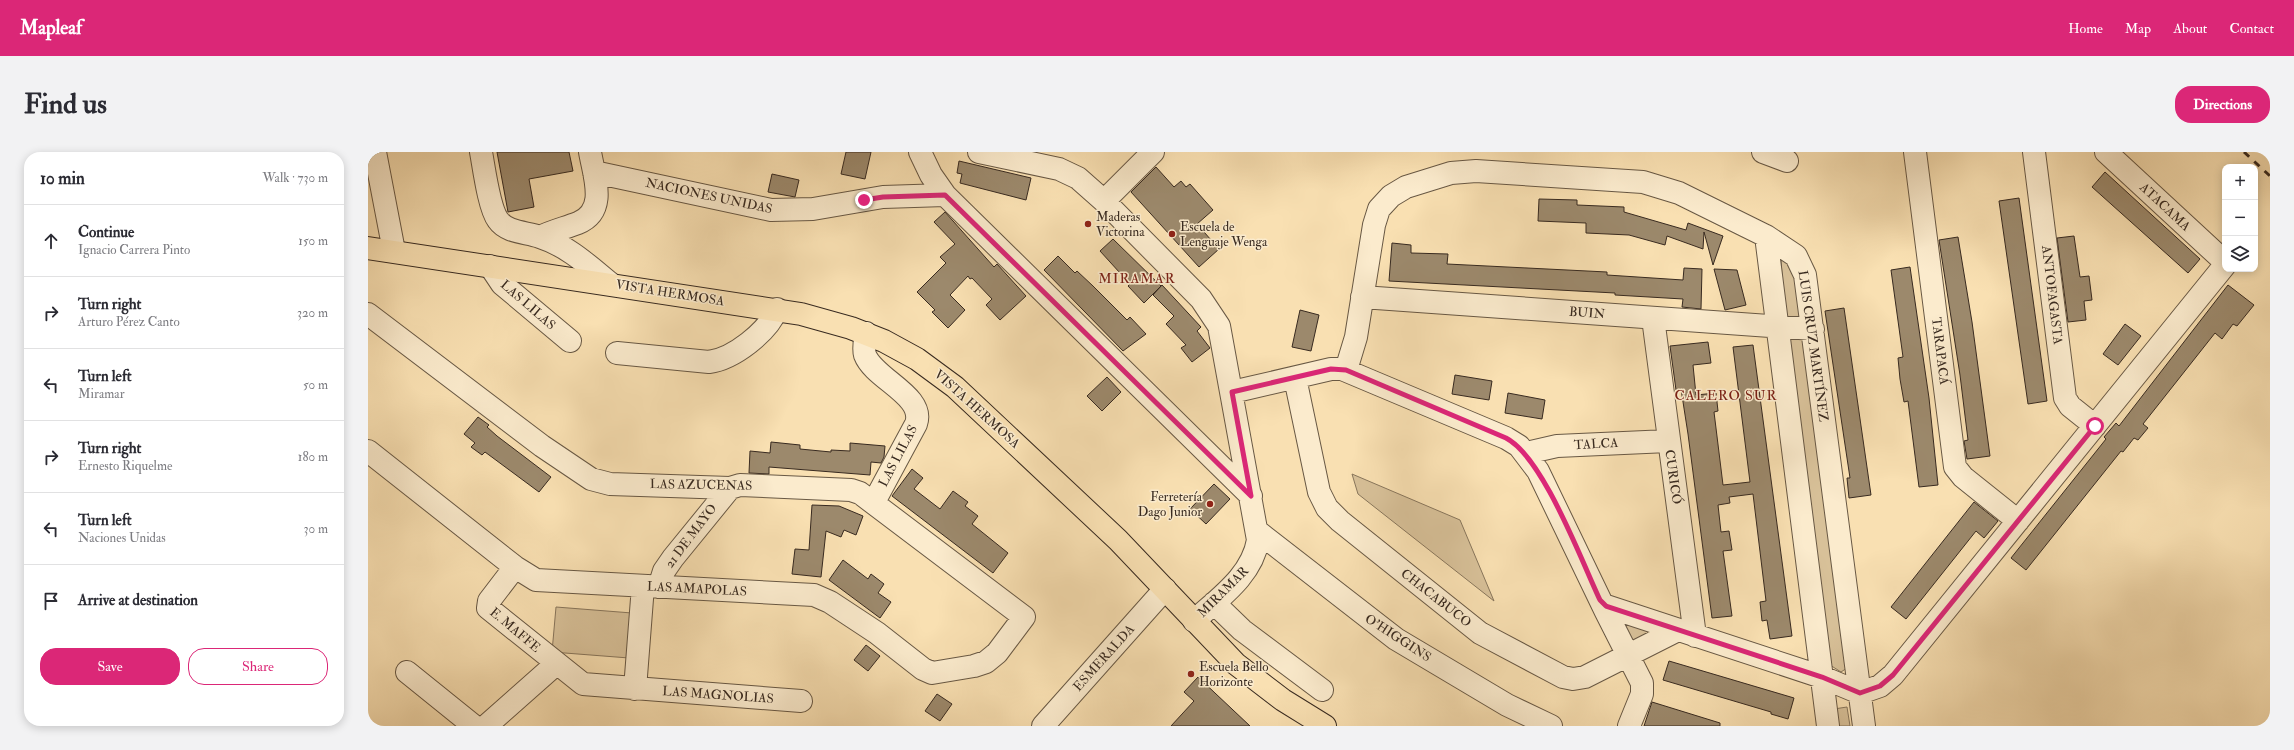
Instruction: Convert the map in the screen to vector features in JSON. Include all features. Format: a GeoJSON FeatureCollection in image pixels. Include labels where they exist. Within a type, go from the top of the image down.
{"type":"FeatureCollection","features":[{"type":"Feature","properties":{"kind":"main road","name":"VISTA HERMOSA"},"geometry":{"type":"LineString","coordinates":[[368,248],[777,309],[818,318],[866,333],[917,359],[955,387],[1088,512],[1165,589],[1194,621],[1250,675],[1284,700],[1325,726]]}},
{"type":"Feature","properties":{"kind":"street"},"geometry":{"type":"LineString","coordinates":[[375,152],[394,251]]}},
{"type":"Feature","properties":{"kind":"street"},"geometry":{"type":"LineString","coordinates":[[481,152],[488,191],[498,221],[510,229],[540,237],[570,251],[611,284]]}},
{"type":"Feature","properties":{"kind":"street"},"geometry":{"type":"LineString","coordinates":[[920,152],[931,175],[945,195],[1251,496]]}},
{"type":"Feature","properties":{"kind":"street","name":"MIRAMAR"},"geometry":{"type":"LineString","coordinates":[[979,152],[1069,173],[1088,185],[1209,308],[1221,335],[1257,531],[1256,549],[1250,566],[1194,621]]}},
{"type":"Feature","properties":{"kind":"street"},"geometry":{"type":"LineString","coordinates":[[1104,201],[1153,152]]}},
{"type":"Feature","properties":{"kind":"street"},"geometry":{"type":"LineString","coordinates":[[1763,152],[1787,161]]}},
{"type":"Feature","properties":{"kind":"street","name":"TARAPACÁ"},"geometry":{"type":"LineString","coordinates":[[1915,152],[1955,467],[1963,477],[2018,521]]}},
{"type":"Feature","properties":{"kind":"street","name":"ANTOFAGASTA"},"geometry":{"type":"LineString","coordinates":[[2034,152],[2065,398],[2070,406],[2095,426]]}},
{"type":"Feature","properties":{"kind":"street","name":"ATACAMA"},"geometry":{"type":"LineString","coordinates":[[2106,152],[2222,260]]}},
{"type":"Feature","properties":{"kind":"street"},"geometry":{"type":"LineString","coordinates":[[540,237],[579,222],[592,212],[597,200],[592,162]]}},
{"type":"Feature","properties":{"kind":"street","name":"NACIONES UNIDAS"},"geometry":{"type":"LineString","coordinates":[[592,162],[771,210],[813,209],[883,197],[945,195]]}},
{"type":"Feature","properties":{"kind":"street","name":"LUIS CRUZ MARTÍNEZ"},"geometry":{"type":"LineString","coordinates":[[1346,370],[1354,348],[1375,221],[1384,202],[1398,191],[1451,173],[1476,171],[1650,184],[1679,193],[1766,236],[1789,250],[1801,264],[1805,275],[1864,726]]}},
{"type":"Feature","properties":{"kind":"street"},"geometry":{"type":"LineString","coordinates":[[1766,236],[1828,726]]}},
{"type":"Feature","properties":{"kind":"street","name":"LAS LILAS"},"geometry":{"type":"LineString","coordinates":[[490,266],[502,284],[570,341]]}},
{"type":"Feature","properties":{"kind":"street"},"geometry":{"type":"LineString","coordinates":[[1604,605],[1822,677],[1860,693],[1880,686],[1893,675],[2222,267]]}},
{"type":"Feature","properties":{"kind":"street","name":"BUIN"},"geometry":{"type":"LineString","coordinates":[[1362,297],[1813,330]]}},
{"type":"Feature","properties":{"kind":"street"},"geometry":{"type":"LineString","coordinates":[[617,353],[709,362],[720,360],[765,329],[777,309]]}},
{"type":"Feature","properties":{"kind":"street","name":"LAS AZUCENAS"},"geometry":{"type":"LineString","coordinates":[[368,314],[524,433],[591,479],[610,484],[730,488],[740,485],[851,490],[860,493],[874,502],[1024,617]]}},
{"type":"Feature","properties":{"kind":"street","name":"CURICÓ"},"geometry":{"type":"LineString","coordinates":[[1653,318],[1668,441],[1686,633]]}},
{"type":"Feature","properties":{"kind":"street","name":"LAS LILAS"},"geometry":{"type":"LineString","coordinates":[[866,333],[864,346],[866,358],[875,369],[910,400],[918,417],[916,424],[874,502]]}},
{"type":"Feature","properties":{"kind":"street"},"geometry":{"type":"LineString","coordinates":[[1232,392],[1331,369],[1346,370],[1506,438],[1526,453],[1547,488],[1643,687],[1629,726]]}},
{"type":"Feature","properties":{"kind":"street","name":"CHACABUCO"},"geometry":{"type":"LineString","coordinates":[[1295,378],[1320,492],[1327,508],[1340,522],[1480,633],[1563,677],[1572,679],[1585,677],[1628,655],[1686,633]]}},
{"type":"Feature","properties":{"kind":"street","name":"TALCA"},"geometry":{"type":"LineString","coordinates":[[1526,453],[1557,446],[1668,441]]}},
{"type":"Feature","properties":{"kind":"street","name":"LAS AMAPOLAS"},"geometry":{"type":"LineString","coordinates":[[368,451],[515,567],[529,577],[542,582],[651,586],[820,597],[877,633],[923,668],[932,673],[968,668],[986,662],[996,653],[1024,617]]}},
{"type":"Feature","properties":{"kind":"street","name":"21 DE MAYO"},"geometry":{"type":"LineString","coordinates":[[651,586],[730,488]]}},
{"type":"Feature","properties":{"kind":"street","name":"O'HIGGINS"},"geometry":{"type":"LineString","coordinates":[[1257,531],[1396,639],[1507,705],[1551,726]]}},
{"type":"Feature","properties":{"kind":"street","name":"E. MAFFE"},"geometry":{"type":"LineString","coordinates":[[515,567],[489,601],[488,608],[556,664],[583,684]]}},
{"type":"Feature","properties":{"kind":"street"},"geometry":{"type":"LineString","coordinates":[[635,688],[651,586]]}},
{"type":"Feature","properties":{"kind":"street","name":"ESMERALDA"},"geometry":{"type":"LineString","coordinates":[[1043,726],[1165,589]]}},
{"type":"Feature","properties":{"kind":"street"},"geometry":{"type":"LineString","coordinates":[[1214,603],[1242,630],[1322,690]]}},
{"type":"Feature","properties":{"kind":"street"},"geometry":{"type":"LineString","coordinates":[[486,726],[556,664]]}},
{"type":"Feature","properties":{"kind":"street"},"geometry":{"type":"LineString","coordinates":[[407,672],[474,726]]}},
{"type":"Feature","properties":{"kind":"street","name":"LAS MAGNOLIAS"},"geometry":{"type":"LineString","coordinates":[[583,684],[801,701]]}},
{"type":"Feature","properties":{"kind":"shaded area"},"geometry":{"type":"Polygon","coordinates":[[[1781,258],[1792,261],[1800,316],[1798,318],[1787,317],[1784,312],[1781,258]]]}},
{"type":"Feature","properties":{"kind":"shaded area"},"geometry":{"type":"Polygon","coordinates":[[[1792,336],[1803,338],[1847,668],[1841,672],[1830,665],[1789,338],[1792,336]]]}},
{"type":"Feature","properties":{"kind":"shaded area"},"geometry":{"type":"Polygon","coordinates":[[[1352,474],[1460,520],[1494,601],[1358,494],[1352,474]]]}},
{"type":"Feature","properties":{"kind":"shaded area"},"geometry":{"type":"Polygon","coordinates":[[[556,607],[632,613],[629,658],[552,652],[556,607]]]}},
{"type":"Feature","properties":{"kind":"shaded area"},"geometry":{"type":"Polygon","coordinates":[[[1619,621],[1645,630],[1649,634],[1637,646],[1619,621]]]}},
{"type":"Feature","properties":{"kind":"shaded area"},"geometry":{"type":"Polygon","coordinates":[[[1847,707],[1850,726],[1837,726],[1834,709],[1847,707]]]}},
{"type":"Feature","properties":{"kind":"building"},"geometry":{"type":"Polygon","coordinates":[[[497,152],[569,152],[573,171],[529,179],[534,207],[508,212],[497,152]]]}},
{"type":"Feature","properties":{"kind":"building"},"geometry":{"type":"Polygon","coordinates":[[[846,152],[871,152],[865,179],[841,174],[846,152]]]}},
{"type":"Feature","properties":{"kind":"building"},"geometry":{"type":"Polygon","coordinates":[[[959,161],[1031,178],[1026,200],[960,183],[962,174],[957,173],[959,161]]]}},
{"type":"Feature","properties":{"kind":"building"},"geometry":{"type":"Polygon","coordinates":[[[1156,167],[1174,187],[1181,181],[1186,187],[1190,184],[1213,210],[1197,224],[1219,249],[1199,267],[1131,192],[1156,167]]]}},
{"type":"Feature","properties":{"kind":"building"},"geometry":{"type":"Polygon","coordinates":[[[2105,172],[2200,259],[2188,273],[2092,187],[2105,172]]]}},
{"type":"Feature","properties":{"kind":"building"},"geometry":{"type":"Polygon","coordinates":[[[772,174],[799,180],[795,197],[768,192],[772,174]]]}},
{"type":"Feature","properties":{"kind":"building"},"geometry":{"type":"Polygon","coordinates":[[[2019,198],[2047,401],[2028,404],[1999,201],[2019,198]]]}},
{"type":"Feature","properties":{"kind":"building"},"geometry":{"type":"Polygon","coordinates":[[[1539,199],[1577,200],[1577,205],[1624,207],[1624,212],[1686,230],[1688,223],[1723,236],[1713,265],[1704,232],[1703,249],[1667,236],[1665,245],[1629,235],[1586,233],[1586,223],[1538,221],[1539,199]]]}},
{"type":"Feature","properties":{"kind":"building"},"geometry":{"type":"Polygon","coordinates":[[[945,212],[994,267],[997,264],[1026,296],[1000,320],[986,305],[992,299],[972,278],[970,279],[968,276],[950,295],[965,310],[948,328],[932,312],[935,310],[917,292],[946,263],[940,257],[955,244],[934,222],[945,212]]]}},
{"type":"Feature","properties":{"kind":"building"},"geometry":{"type":"Polygon","coordinates":[[[2074,236],[2080,277],[2089,276],[2092,300],[2084,301],[2086,320],[2068,322],[2057,238],[2074,236]]]}},
{"type":"Feature","properties":{"kind":"building"},"geometry":{"type":"Polygon","coordinates":[[[1958,237],[1972,322],[1990,456],[1967,459],[1964,441],[1968,440],[1960,375],[1939,240],[1958,237]]]}},
{"type":"Feature","properties":{"kind":"building"},"geometry":{"type":"Polygon","coordinates":[[[1113,239],[1161,286],[1144,303],[1128,286],[1130,284],[1100,251],[1113,239]]]}},
{"type":"Feature","properties":{"kind":"building"},"geometry":{"type":"Polygon","coordinates":[[[1392,243],[1411,245],[1411,253],[1448,254],[1447,264],[1607,272],[1607,275],[1683,280],[1684,268],[1702,269],[1701,309],[1682,307],[1683,299],[1615,295],[1615,293],[1389,281],[1392,243]]]}},
{"type":"Feature","properties":{"kind":"building"},"geometry":{"type":"Polygon","coordinates":[[[1058,256],[1075,273],[1077,271],[1127,320],[1130,317],[1146,334],[1123,351],[1044,270],[1058,256]]]}},
{"type":"Feature","properties":{"kind":"building"},"geometry":{"type":"Polygon","coordinates":[[[1910,267],[1929,398],[1938,485],[1919,487],[1908,401],[1904,402],[1900,379],[1898,358],[1903,357],[1891,270],[1910,267]]]}},
{"type":"Feature","properties":{"kind":"building"},"geometry":{"type":"Polygon","coordinates":[[[1714,269],[1737,270],[1746,305],[1725,310],[1714,269]]]}},
{"type":"Feature","properties":{"kind":"building"},"geometry":{"type":"Polygon","coordinates":[[[1162,285],[1201,327],[1197,331],[1210,348],[1192,362],[1181,348],[1186,345],[1166,324],[1174,316],[1153,295],[1162,285]]]}},
{"type":"Feature","properties":{"kind":"building"},"geometry":{"type":"Polygon","coordinates":[[[2228,285],[2254,305],[2237,326],[2233,324],[2222,339],[2215,333],[2143,424],[2148,428],[2138,440],[2134,438],[2123,452],[2121,451],[2026,570],[2011,558],[2106,439],[2104,437],[2116,423],[2119,426],[2228,285]]]}},
{"type":"Feature","properties":{"kind":"building"},"geometry":{"type":"Polygon","coordinates":[[[1844,308],[1871,495],[1849,498],[1847,478],[1850,478],[1825,311],[1844,308]]]}},
{"type":"Feature","properties":{"kind":"building"},"geometry":{"type":"Polygon","coordinates":[[[1300,310],[1319,315],[1311,351],[1292,347],[1300,310]]]}},
{"type":"Feature","properties":{"kind":"building"},"geometry":{"type":"Polygon","coordinates":[[[2125,324],[2141,336],[2118,365],[2103,354],[2125,324]]]}},
{"type":"Feature","properties":{"kind":"building"},"geometry":{"type":"Polygon","coordinates":[[[1708,342],[1711,363],[1693,365],[1696,395],[1716,393],[1718,411],[1714,412],[1723,485],[1750,482],[1733,347],[1753,345],[1792,636],[1770,639],[1767,620],[1762,621],[1760,602],[1766,601],[1753,494],[1729,497],[1730,503],[1718,505],[1721,532],[1729,531],[1732,550],[1723,551],[1732,616],[1712,618],[1688,434],[1681,389],[1676,390],[1670,346],[1708,342]]]}},
{"type":"Feature","properties":{"kind":"building"},"geometry":{"type":"Polygon","coordinates":[[[1455,375],[1492,381],[1489,400],[1452,394],[1455,375]]]}},
{"type":"Feature","properties":{"kind":"building"},"geometry":{"type":"Polygon","coordinates":[[[1107,377],[1121,392],[1102,411],[1087,396],[1107,377]]]}},
{"type":"Feature","properties":{"kind":"building"},"geometry":{"type":"Polygon","coordinates":[[[1508,393],[1545,400],[1542,419],[1505,413],[1508,393]]]}},
{"type":"Feature","properties":{"kind":"building"},"geometry":{"type":"Polygon","coordinates":[[[478,417],[489,425],[487,427],[497,436],[551,477],[539,492],[485,452],[482,455],[471,447],[475,443],[464,434],[478,417]]]}},
{"type":"Feature","properties":{"kind":"building"},"geometry":{"type":"Polygon","coordinates":[[[771,442],[800,445],[800,449],[831,452],[831,450],[850,451],[850,443],[885,446],[884,457],[881,463],[871,462],[870,475],[769,467],[769,474],[749,473],[750,451],[770,453],[771,442]]]}},
{"type":"Feature","properties":{"kind":"building"},"geometry":{"type":"Polygon","coordinates":[[[912,469],[923,478],[914,489],[940,509],[953,491],[968,502],[965,506],[978,516],[972,524],[1008,553],[993,573],[892,496],[912,469]]]}},
{"type":"Feature","properties":{"kind":"building","name":"Ferretería Dago Junior"},"geometry":{"type":"Polygon","coordinates":[[[1214,484],[1230,499],[1206,524],[1190,509],[1214,484]]]}},
{"type":"Feature","properties":{"kind":"building"},"geometry":{"type":"Polygon","coordinates":[[[1974,502],[1998,521],[1984,538],[1976,531],[1906,619],[1891,607],[1974,502]]]}},
{"type":"Feature","properties":{"kind":"building"},"geometry":{"type":"Polygon","coordinates":[[[812,505],[839,506],[863,516],[856,535],[844,530],[841,537],[826,531],[821,577],[792,574],[795,549],[809,550],[812,505]]]}},
{"type":"Feature","properties":{"kind":"building"},"geometry":{"type":"Polygon","coordinates":[[[843,560],[868,579],[871,574],[884,584],[878,593],[891,602],[880,618],[829,580],[843,560]]]}},
{"type":"Feature","properties":{"kind":"building"},"geometry":{"type":"Polygon","coordinates":[[[866,645],[880,656],[868,671],[854,660],[866,645]]]}},
{"type":"Feature","properties":{"kind":"building"},"geometry":{"type":"Polygon","coordinates":[[[1669,661],[1794,698],[1788,719],[1771,714],[1771,712],[1663,680],[1669,661]]]}},
{"type":"Feature","properties":{"kind":"building"},"geometry":{"type":"Polygon","coordinates":[[[1198,677],[1250,726],[1171,726],[1194,701],[1184,692],[1198,677]]]}},
{"type":"Feature","properties":{"kind":"building"},"geometry":{"type":"Polygon","coordinates":[[[937,694],[952,704],[940,721],[925,711],[937,694]]]}},
{"type":"Feature","properties":{"kind":"building"},"geometry":{"type":"Polygon","coordinates":[[[1652,702],[1720,723],[1720,726],[1644,726],[1652,702]]]}},
{"type":"Feature","properties":{"kind":"railway"},"geometry":{"type":"LineString","coordinates":[[2244,152],[2270,176]]}},
{"type":"Feature","properties":{"kind":"place","name":"Maderas Victorina"},"geometry":{"type":"Point","coordinates":[1088,224]}},
{"type":"Feature","properties":{"kind":"place","name":"Escuela de Lenguaje Wenga"},"geometry":{"type":"Point","coordinates":[1172,234]}},
{"type":"Feature","properties":{"kind":"place","name":"Ferretería Dago Junior"},"geometry":{"type":"Point","coordinates":[1210,504]}},
{"type":"Feature","properties":{"kind":"place","name":"Escuela Bello Horizonte"},"geometry":{"type":"Point","coordinates":[1191,674]}},
{"type":"Feature","properties":{"kind":"district","name":"MIRAMAR"},"geometry":{"type":"Point","coordinates":[1137,278]}},
{"type":"Feature","properties":{"kind":"district","name":"CALERO SUR"},"geometry":{"type":"Point","coordinates":[1726,395]}},
{"type":"Feature","properties":{"kind":"route"},"geometry":{"type":"LineString","coordinates":[[864,200],[896,196],[945,195],[1251,496],[1232,392],[1331,369],[1346,370],[1506,438],[1526,453],[1538,471],[1556,506],[1600,600],[1606,606],[1822,677],[1860,693],[1880,686],[1893,675],[2095,426]]}}]}
